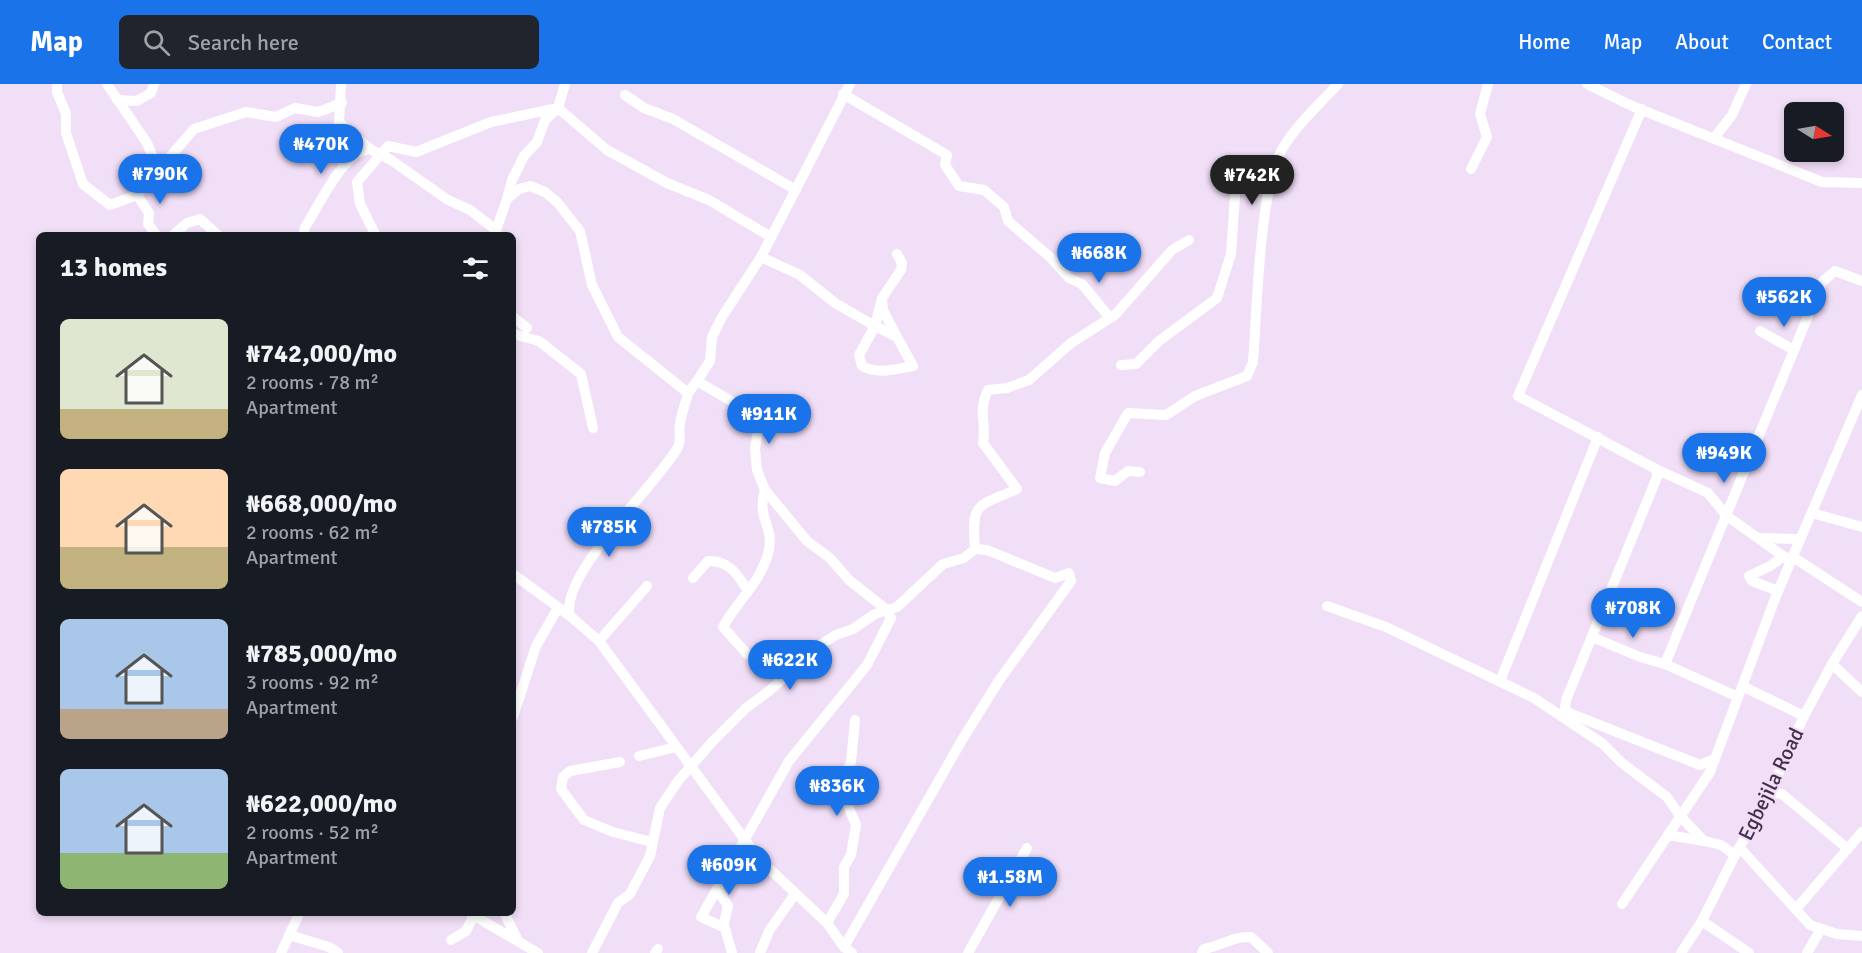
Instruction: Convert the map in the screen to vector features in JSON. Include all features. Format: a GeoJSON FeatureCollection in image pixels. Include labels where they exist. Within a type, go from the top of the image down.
{"type":"FeatureCollection","features":[{"type":"Feature","properties":{"kind":"street"},"geometry":{"type":"LineString","coordinates":[[57,84],[57,92],[66,114],[66,133],[83,184],[110,205],[137,195],[194,129],[246,112],[276,117],[295,108],[318,112],[342,103]]}},
{"type":"Feature","properties":{"kind":"street"},"geometry":{"type":"LineString","coordinates":[[107,84],[147,142],[159,172]]}},
{"type":"Feature","properties":{"kind":"street"},"geometry":{"type":"LineString","coordinates":[[117,100],[137,101],[151,93],[154,84]]}},
{"type":"Feature","properties":{"kind":"street"},"geometry":{"type":"LineString","coordinates":[[341,84],[342,103],[339,122],[374,152],[448,200],[470,210],[495,232]]}},
{"type":"Feature","properties":{"kind":"street"},"geometry":{"type":"LineString","coordinates":[[496,232],[512,180],[524,156],[537,142],[545,120],[558,108],[565,84]]}},
{"type":"Feature","properties":{"kind":"street"},"geometry":{"type":"LineString","coordinates":[[570,616],[568,607],[574,589],[599,548],[670,460],[680,444],[680,423],[688,393],[710,361],[712,337],[722,317],[761,257],[850,84]]}},
{"type":"Feature","properties":{"kind":"street"},"geometry":{"type":"LineString","coordinates":[[1140,472],[1128,471],[1115,481],[1100,478],[1105,453],[1128,412],[1166,415],[1195,396],[1247,376],[1253,362],[1267,199],[1275,166],[1284,145],[1338,84]]}},
{"type":"Feature","properties":{"kind":"street"},"geometry":{"type":"LineString","coordinates":[[1471,169],[1487,137],[1480,114],[1488,84]]}},
{"type":"Feature","properties":{"kind":"street"},"geometry":{"type":"LineString","coordinates":[[1587,84],[1642,109],[1822,182],[1862,183]]}},
{"type":"Feature","properties":{"kind":"street"},"geometry":{"type":"LineString","coordinates":[[1715,137],[1732,114],[1746,84]]}},
{"type":"Feature","properties":{"kind":"street"},"geometry":{"type":"LineString","coordinates":[[843,94],[946,154],[945,165],[959,186],[984,190],[1004,207],[1008,221],[1050,257],[1069,278],[1082,284],[1110,318]]}},
{"type":"Feature","properties":{"kind":"street"},"geometry":{"type":"LineString","coordinates":[[625,95],[644,108],[674,119],[796,190]]}},
{"type":"Feature","properties":{"kind":"street"},"geometry":{"type":"LineString","coordinates":[[304,232],[343,165],[359,150],[374,152],[388,146],[416,152],[491,122],[558,108]]}},
{"type":"Feature","properties":{"kind":"street"},"geometry":{"type":"LineString","coordinates":[[558,108],[607,150],[651,175],[709,200],[771,237]]}},
{"type":"Feature","properties":{"kind":"street"},"geometry":{"type":"LineString","coordinates":[[1642,109],[1518,396],[1656,469],[1708,493],[1726,516],[1789,558],[1862,602]]}},
{"type":"Feature","properties":{"kind":"street"},"geometry":{"type":"LineString","coordinates":[[374,152],[357,182],[360,204],[374,232]]}},
{"type":"Feature","properties":{"kind":"street"},"geometry":{"type":"LineString","coordinates":[[1121,365],[1136,364],[1159,341],[1217,298],[1231,254],[1236,181],[1275,166]]}},
{"type":"Feature","properties":{"kind":"street"},"geometry":{"type":"LineString","coordinates":[[507,199],[519,189],[530,186],[545,192],[557,202],[580,231],[592,285],[618,337],[688,393]]}},
{"type":"Feature","properties":{"kind":"street"},"geometry":{"type":"LineString","coordinates":[[137,195],[149,213],[148,224],[154,232]]}},
{"type":"Feature","properties":{"kind":"street"},"geometry":{"type":"LineString","coordinates":[[177,232],[186,224],[200,219],[215,232]]}},
{"type":"Feature","properties":{"kind":"street"},"geometry":{"type":"LineString","coordinates":[[975,549],[973,526],[975,510],[982,503],[1017,489],[982,443],[986,428],[981,415],[988,390],[1006,388],[1029,380],[1071,343],[1110,318],[1136,295],[1172,250],[1190,240]]}},
{"type":"Feature","properties":{"kind":"street"},"geometry":{"type":"LineString","coordinates":[[882,298],[884,310],[913,366],[870,371],[862,366],[859,355],[875,326],[882,298],[901,270],[902,263],[897,254]]}},
{"type":"Feature","properties":{"kind":"street"},"geometry":{"type":"LineString","coordinates":[[761,257],[800,275],[835,303],[897,338]]}},
{"type":"Feature","properties":{"kind":"street"},"geometry":{"type":"LineString","coordinates":[[1665,664],[1822,282],[1835,271],[1862,281]]}},
{"type":"Feature","properties":{"kind":"street"},"geometry":{"type":"LineString","coordinates":[[516,319],[538,341],[581,374],[593,428]]}},
{"type":"Feature","properties":{"kind":"street"},"geometry":{"type":"LineString","coordinates":[[516,332],[527,328]]}},
{"type":"Feature","properties":{"kind":"street"},"geometry":{"type":"LineString","coordinates":[[1760,331],[1794,350]]}},
{"type":"Feature","properties":{"kind":"street"},"geometry":{"type":"LineString","coordinates":[[516,334],[538,341]]}},
{"type":"Feature","properties":{"kind":"street"},"geometry":{"type":"LineString","coordinates":[[697,381],[760,418],[754,449],[757,470],[765,490],[807,541],[830,558],[849,580],[888,610],[891,623],[875,654],[798,747],[701,917],[723,927]]}},
{"type":"Feature","properties":{"kind":"street"},"geometry":{"type":"LineString","coordinates":[[1622,904],[1710,772],[1789,558],[1812,513],[1862,395]]}},
{"type":"Feature","properties":{"kind":"street"},"geometry":{"type":"LineString","coordinates":[[1500,681],[1598,437]]}},
{"type":"Feature","properties":{"kind":"street"},"geometry":{"type":"LineString","coordinates":[[1656,469],[1657,477],[1566,700],[1565,708],[1569,713],[1700,765],[1715,759]]}},
{"type":"Feature","properties":{"kind":"street"},"geometry":{"type":"LineString","coordinates":[[765,490],[761,508],[768,526],[769,549],[761,573],[723,627],[747,654],[787,674]]}},
{"type":"Feature","properties":{"kind":"street"},"geometry":{"type":"LineString","coordinates":[[1812,513],[1862,527]]}},
{"type":"Feature","properties":{"kind":"street"},"geometry":{"type":"LineString","coordinates":[[1761,538],[1800,539]]}},
{"type":"Feature","properties":{"kind":"street"},"geometry":{"type":"LineString","coordinates":[[516,576],[570,616],[599,641],[616,661],[691,768],[759,859],[827,923],[848,950],[968,730],[998,682],[1071,581],[1069,573],[1055,578],[987,550],[975,549],[964,558],[943,564],[897,607],[875,614],[846,633],[836,635],[728,725],[691,768],[660,808],[646,865],[630,894],[618,903],[592,953]]}},
{"type":"Feature","properties":{"kind":"street"},"geometry":{"type":"LineString","coordinates":[[1778,591],[1752,581],[1749,576],[1789,558]]}},
{"type":"Feature","properties":{"kind":"street"},"geometry":{"type":"LineString","coordinates":[[693,578],[708,561],[717,560],[729,565],[748,591]]}},
{"type":"Feature","properties":{"kind":"street"},"geometry":{"type":"LineString","coordinates":[[599,641],[647,586]]}},
{"type":"Feature","properties":{"kind":"street"},"geometry":{"type":"LineString","coordinates":[[1327,606],[1386,627],[1534,698],[1603,744],[1622,763],[1667,797],[1680,816],[1704,841]]}},
{"type":"Feature","properties":{"kind":"street"},"geometry":{"type":"LineString","coordinates":[[516,696],[536,646],[558,608]]}},
{"type":"Feature","properties":{"kind":"street","name":"Egbejila Road"},"geometry":{"type":"LineString","coordinates":[[1684,952],[1771,792],[1804,716],[1832,664],[1862,616]]}},
{"type":"Feature","properties":{"kind":"street"},"geometry":{"type":"LineString","coordinates":[[1592,637],[1640,657],[1665,664],[1738,697]]}},
{"type":"Feature","properties":{"kind":"street"},"geometry":{"type":"LineString","coordinates":[[1832,664],[1862,692]]}},
{"type":"Feature","properties":{"kind":"street"},"geometry":{"type":"LineString","coordinates":[[1742,686],[1804,716]]}},
{"type":"Feature","properties":{"kind":"street"},"geometry":{"type":"LineString","coordinates":[[827,923],[844,894],[844,867],[851,855],[855,825],[840,786],[851,762],[855,720]]}},
{"type":"Feature","properties":{"kind":"street"},"geometry":{"type":"LineString","coordinates":[[639,756],[676,747]]}},
{"type":"Feature","properties":{"kind":"street"},"geometry":{"type":"LineString","coordinates":[[620,762],[570,771],[563,777],[561,789],[584,820],[614,832],[652,842]]}},
{"type":"Feature","properties":{"kind":"street"},"geometry":{"type":"LineString","coordinates":[[1771,792],[1782,794],[1848,849]]}},
{"type":"Feature","properties":{"kind":"street"},"geometry":{"type":"LineString","coordinates":[[1796,909],[1862,832]]}},
{"type":"Feature","properties":{"kind":"street"},"geometry":{"type":"LineString","coordinates":[[1668,835],[1721,845],[1737,852],[1810,925],[1837,934],[1862,936]]}},
{"type":"Feature","properties":{"kind":"street"},"geometry":{"type":"LineString","coordinates":[[968,953],[1027,848]]}},
{"type":"Feature","properties":{"kind":"street"},"geometry":{"type":"LineString","coordinates":[[732,861],[745,855],[759,859]]}},
{"type":"Feature","properties":{"kind":"street"},"geometry":{"type":"LineString","coordinates":[[717,889],[728,906],[723,927],[732,953]]}},
{"type":"Feature","properties":{"kind":"street"},"geometry":{"type":"LineString","coordinates":[[760,953],[769,931],[795,894]]}},
{"type":"Feature","properties":{"kind":"street"},"geometry":{"type":"LineString","coordinates":[[281,953],[298,916]]}},
{"type":"Feature","properties":{"kind":"street"},"geometry":{"type":"LineString","coordinates":[[451,939],[466,931],[472,916]]}},
{"type":"Feature","properties":{"kind":"street"},"geometry":{"type":"LineString","coordinates":[[476,916],[520,945],[538,953]]}},
{"type":"Feature","properties":{"kind":"street"},"geometry":{"type":"LineString","coordinates":[[506,916],[520,945]]}},
{"type":"Feature","properties":{"kind":"street"},"geometry":{"type":"LineString","coordinates":[[1702,921],[1749,953]]}},
{"type":"Feature","properties":{"kind":"street"},"geometry":{"type":"LineString","coordinates":[[1807,953],[1821,929]]}},
{"type":"Feature","properties":{"kind":"street"},"geometry":{"type":"LineString","coordinates":[[289,935],[329,947],[338,953]]}},
{"type":"Feature","properties":{"kind":"street"},"geometry":{"type":"LineString","coordinates":[[1202,953],[1204,949],[1218,946],[1238,937],[1251,937],[1268,953]]}}]}
